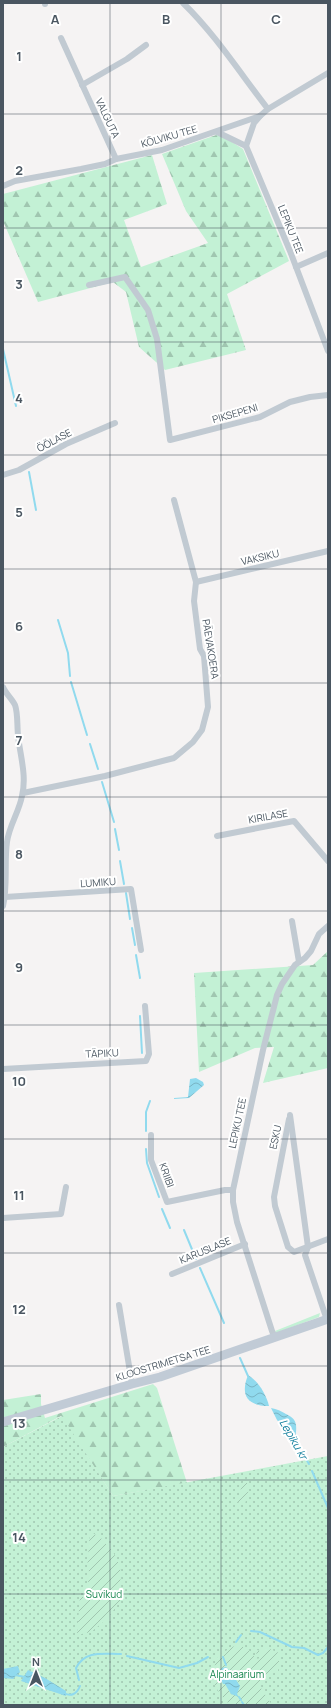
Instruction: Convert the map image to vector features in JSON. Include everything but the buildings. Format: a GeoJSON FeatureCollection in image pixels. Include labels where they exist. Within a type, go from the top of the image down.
{"type":"FeatureCollection","features":[{"type":"Feature","properties":{"kind":"main road","name":"KLOOSTRIMETSA TEE"},"geometry":{"type":"LineString","coordinates":[[3,1422],[160,1377],[327,1320]]}},
{"type":"Feature","properties":{"kind":"street"},"geometry":{"type":"LineString","coordinates":[[183,3],[217,42],[268,109]]}},
{"type":"Feature","properties":{"kind":"street","name":"VALGUTA"},"geometry":{"type":"LineString","coordinates":[[61,38],[116,159]]}},
{"type":"Feature","properties":{"kind":"street"},"geometry":{"type":"LineString","coordinates":[[82,85],[146,45]]}},
{"type":"Feature","properties":{"kind":"street","name":"KÕLVIKU TEE"},"geometry":{"type":"LineString","coordinates":[[3,186],[16,181],[105,164],[116,159],[162,150],[217,132],[260,116],[268,109],[328,73]]}},
{"type":"Feature","properties":{"kind":"street"},"geometry":{"type":"LineString","coordinates":[[217,132],[246,146],[254,123],[260,116]]}},
{"type":"Feature","properties":{"kind":"street","name":"LEPIKU TEE"},"geometry":{"type":"LineString","coordinates":[[246,146],[296,267],[328,351]]}},
{"type":"Feature","properties":{"kind":"street"},"geometry":{"type":"LineString","coordinates":[[296,267],[328,253]]}},
{"type":"Feature","properties":{"kind":"street","name":"PIKSEPENI"},"geometry":{"type":"LineString","coordinates":[[89,285],[125,277],[148,310],[157,339],[170,440],[260,417],[290,402],[310,397],[328,396]]}},
{"type":"Feature","properties":{"kind":"street","name":"ÖÖLASE"},"geometry":{"type":"LineString","coordinates":[[3,474],[19,470],[66,444],[115,423]]}},
{"type":"Feature","properties":{"kind":"street","name":"PÄEVAKOERA"},"geometry":{"type":"LineString","coordinates":[[23,793],[105,776],[174,758],[193,742],[202,730],[208,707],[204,656],[200,649],[194,602],[196,582],[174,500]]}},
{"type":"Feature","properties":{"kind":"street","name":"VAKSIKU"},"geometry":{"type":"LineString","coordinates":[[196,582],[328,551]]}},
{"type":"Feature","properties":{"kind":"street"},"geometry":{"type":"LineString","coordinates":[[3,687],[6,694],[15,705],[18,737],[24,772],[23,793],[8,835],[6,849],[5,897],[3,906]]}},
{"type":"Feature","properties":{"kind":"street","name":"KIRILASE"},"geometry":{"type":"LineString","coordinates":[[217,836],[294,821],[328,861]]}},
{"type":"Feature","properties":{"kind":"street","name":"LUMIKU"},"geometry":{"type":"LineString","coordinates":[[5,897],[131,890],[141,950]]}},
{"type":"Feature","properties":{"kind":"street"},"geometry":{"type":"LineString","coordinates":[[292,921],[299,962]]}},
{"type":"Feature","properties":{"kind":"street","name":"LEPIKU TEE"},"geometry":{"type":"LineString","coordinates":[[275,1338],[234,1210],[233,1190],[271,1016],[282,984],[295,965],[305,958],[311,950],[319,934],[328,926]]}},
{"type":"Feature","properties":{"kind":"street","name":"TÄPIKU"},"geometry":{"type":"LineString","coordinates":[[3,1069],[146,1060],[149,1054],[145,1006]]}},
{"type":"Feature","properties":{"kind":"street","name":"ESKU"},"geometry":{"type":"LineString","coordinates":[[308,1247],[294,1252],[288,1246],[274,1201],[275,1187],[290,1115],[308,1247],[305,1255],[327,1320]]}},
{"type":"Feature","properties":{"kind":"street","name":"KRIIBI"},"geometry":{"type":"LineString","coordinates":[[151,1135],[151,1160],[167,1202],[225,1190],[233,1190]]}},
{"type":"Feature","properties":{"kind":"street"},"geometry":{"type":"LineString","coordinates":[[3,1218],[61,1214],[66,1187]]}},
{"type":"Feature","properties":{"kind":"street"},"geometry":{"type":"LineString","coordinates":[[308,1247],[328,1239]]}},
{"type":"Feature","properties":{"kind":"street","name":"KARUSLASE"},"geometry":{"type":"LineString","coordinates":[[172,1274],[245,1244]]}},
{"type":"Feature","properties":{"kind":"street"},"geometry":{"type":"LineString","coordinates":[[119,1305],[132,1384]]}},
{"type":"Feature","properties":{"kind":"green space"},"geometry":{"type":"Polygon","coordinates":[[[219,134],[243,149],[289,261],[227,294],[246,350],[165,370],[139,347],[126,292],[113,282],[38,302],[3,221],[3,194],[152,155],[167,204],[124,220],[141,267],[208,243],[186,211],[162,154],[219,134]]]}},
{"type":"Feature","properties":{"kind":"green space"},"geometry":{"type":"Polygon","coordinates":[[[328,951],[328,1068],[263,1083],[274,1047],[255,1048],[199,1072],[194,973],[313,965],[328,951]]]}},
{"type":"Feature","properties":{"kind":"green space"},"geometry":{"type":"Polygon","coordinates":[[[320,1313],[319,1317],[276,1333],[275,1331],[320,1313]]]}},
{"type":"Feature","properties":{"kind":"green space"},"geometry":{"type":"Polygon","coordinates":[[[153,1384],[157,1388],[187,1483],[113,1496],[61,1416],[3,1447],[3,1400],[41,1394],[41,1404],[45,1418],[153,1384]]]}},
{"type":"Feature","properties":{"kind":"green space"},"geometry":{"type":"Polygon","coordinates":[[[62,1416],[113,1496],[328,1456],[328,1705],[3,1705],[3,1447],[62,1416]]]}},
{"type":"Feature","properties":{"kind":"green space"},"geometry":{"type":"Polygon","coordinates":[[[243,1482],[250,1484],[245,1504],[237,1502],[243,1482]]]}},
{"type":"Feature","properties":{"kind":"green space","name":"Suvikud"},"geometry":{"type":"Polygon","coordinates":[[[90,1531],[102,1539],[113,1552],[120,1566],[121,1600],[107,1619],[91,1632],[77,1635],[80,1597],[87,1597],[89,1570],[87,1570],[90,1531]]]}},
{"type":"Feature","properties":{"kind":"green space","name":"Alpinaarium"},"geometry":{"type":"Polygon","coordinates":[[[240,1643],[258,1659],[260,1657],[255,1652],[257,1650],[260,1651],[265,1647],[279,1653],[278,1671],[265,1677],[259,1685],[272,1705],[230,1705],[219,1693],[214,1682],[215,1663],[218,1655],[240,1643]]]}},
{"type":"Feature","properties":{"kind":"water"},"geometry":{"type":"Polygon","coordinates":[[[196,1078],[203,1082],[204,1085],[189,1098],[174,1099],[188,1097],[190,1079],[196,1078]]]}},
{"type":"Feature","properties":{"kind":"water"},"geometry":{"type":"Polygon","coordinates":[[[248,1375],[261,1388],[269,1406],[255,1404],[247,1398],[245,1388],[248,1375]]]}},
{"type":"Feature","properties":{"kind":"water"},"geometry":{"type":"Polygon","coordinates":[[[271,1408],[281,1411],[293,1419],[296,1425],[295,1442],[277,1420],[271,1408]]]}},
{"type":"Feature","properties":{"kind":"water"},"geometry":{"type":"Polygon","coordinates":[[[18,1666],[20,1672],[13,1679],[3,1678],[3,1669],[18,1666]]]}},
{"type":"Feature","properties":{"kind":"water"},"geometry":{"type":"Polygon","coordinates":[[[226,1667],[240,1686],[237,1694],[239,1697],[231,1694],[225,1684],[223,1684],[219,1675],[222,1668],[226,1667]]]}},
{"type":"Feature","properties":{"kind":"water"},"geometry":{"type":"Polygon","coordinates":[[[28,1670],[45,1678],[66,1691],[66,1696],[21,1681],[28,1670]]]}},
{"type":"Feature","properties":{"kind":"waterway","name":"Lepiku kr"},"geometry":{"type":"LineString","coordinates":[[3,349],[16,406]]}},
{"type":"Feature","properties":{"kind":"waterway","name":"Lepiku kr"},"geometry":{"type":"LineString","coordinates":[[29,472],[36,510]]}},
{"type":"Feature","properties":{"kind":"waterway","name":"Lepiku kr"},"geometry":{"type":"LineString","coordinates":[[58,620],[68,653],[70,676]]}},
{"type":"Feature","properties":{"kind":"waterway","name":"Lepiku kr"},"geometry":{"type":"LineString","coordinates":[[71,682],[87,735]]}},
{"type":"Feature","properties":{"kind":"waterway","name":"Lepiku kr"},"geometry":{"type":"LineString","coordinates":[[90,744],[98,769]]}},
{"type":"Feature","properties":{"kind":"waterway","name":"Lepiku kr"},"geometry":{"type":"LineString","coordinates":[[102,782],[114,822]]}},
{"type":"Feature","properties":{"kind":"waterway","name":"Lepiku kr"},"geometry":{"type":"LineString","coordinates":[[115,829],[119,850]]}},
{"type":"Feature","properties":{"kind":"waterway","name":"Lepiku kr"},"geometry":{"type":"LineString","coordinates":[[120,861],[124,884]]}},
{"type":"Feature","properties":{"kind":"waterway","name":"Lepiku kr"},"geometry":{"type":"LineString","coordinates":[[126,893],[130,919]]}},
{"type":"Feature","properties":{"kind":"waterway","name":"Lepiku kr"},"geometry":{"type":"LineString","coordinates":[[132,928],[135,945]]}},
{"type":"Feature","properties":{"kind":"waterway","name":"Lepiku kr"},"geometry":{"type":"LineString","coordinates":[[136,955],[140,978]]}},
{"type":"Feature","properties":{"kind":"waterway","name":"Lepiku kr"},"geometry":{"type":"LineString","coordinates":[[140,1016],[142,1053]]}},
{"type":"Feature","properties":{"kind":"waterway","name":"Lepiku kr"},"geometry":{"type":"LineString","coordinates":[[146,1131],[146,1112],[150,1101]]}},
{"type":"Feature","properties":{"kind":"waterway","name":"Lepiku kr"},"geometry":{"type":"LineString","coordinates":[[146,1149],[147,1163],[159,1197]]}},
{"type":"Feature","properties":{"kind":"waterway","name":"Lepiku kr"},"geometry":{"type":"LineString","coordinates":[[162,1209],[170,1228]]}},
{"type":"Feature","properties":{"kind":"waterway","name":"Lepiku kr"},"geometry":{"type":"LineString","coordinates":[[184,1230],[196,1259]]}},
{"type":"Feature","properties":{"kind":"waterway","name":"Lepiku kr"},"geometry":{"type":"LineString","coordinates":[[200,1268],[224,1323]]}},
{"type":"Feature","properties":{"kind":"waterway","name":"Lepiku kr"},"geometry":{"type":"LineString","coordinates":[[240,1358],[248,1376]]}},
{"type":"Feature","properties":{"kind":"waterway","name":"Lepiku kr"},"geometry":{"type":"LineString","coordinates":[[294,1439],[309,1464]]}},
{"type":"Feature","properties":{"kind":"waterway","name":"Lepiku kr"},"geometry":{"type":"LineString","coordinates":[[312,1471],[328,1508]]}},
{"type":"Feature","properties":{"kind":"waterway","name":"Lepiku kr"},"geometry":{"type":"LineString","coordinates":[[251,1631],[260,1632],[292,1647],[304,1648],[318,1655],[323,1653],[328,1647]]}},
{"type":"Feature","properties":{"kind":"waterway","name":"Lepiku kr"},"geometry":{"type":"LineString","coordinates":[[236,1642],[241,1635]]}},
{"type":"Feature","properties":{"kind":"waterway","name":"Lepiku kr"},"geometry":{"type":"LineString","coordinates":[[79,1680],[76,1668],[84,1658],[95,1654],[121,1654]]}},
{"type":"Feature","properties":{"kind":"waterway","name":"Lepiku kr"},"geometry":{"type":"LineString","coordinates":[[127,1656],[179,1668],[197,1663],[208,1657]]}},
{"type":"Feature","properties":{"kind":"waterway"},"geometry":{"type":"LineString","coordinates":[[223,1657],[226,1665]]}},
{"type":"Feature","properties":{"kind":"waterway","name":"Lepiku kr"},"geometry":{"type":"LineString","coordinates":[[15,1675],[25,1677]]}},
{"type":"Feature","properties":{"kind":"waterway","name":"Lepiku kr"},"geometry":{"type":"LineString","coordinates":[[64,1693],[69,1695],[74,1694],[80,1686]]}}]}
